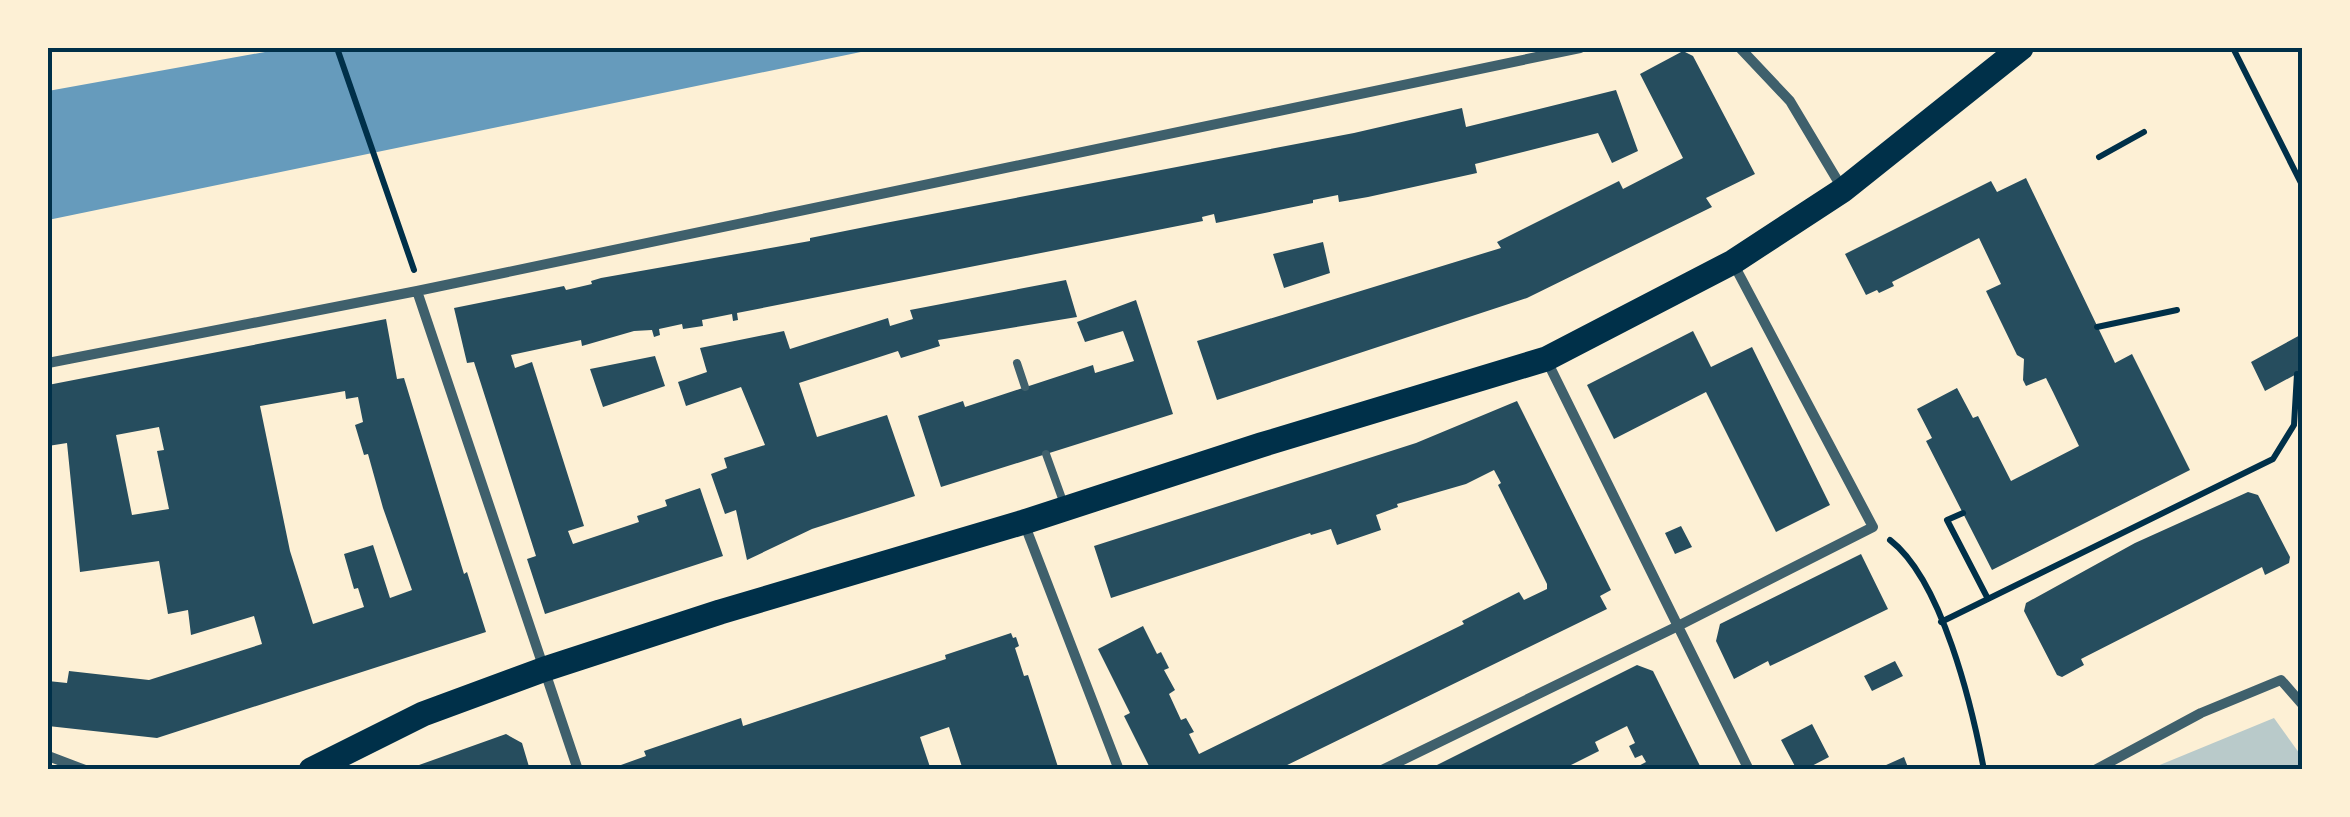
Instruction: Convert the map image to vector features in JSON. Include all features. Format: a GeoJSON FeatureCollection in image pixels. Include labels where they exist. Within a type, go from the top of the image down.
{"type":"FeatureCollection","features":[{"type":"Feature","properties":{"kind":"main road"},"geometry":{"type":"LineString","coordinates":[[310,770],[423,714],[546,669],[1546,359],[1732,262],[1843,190],[2022,48]]}},
{"type":"Feature","properties":{"kind":"street"},"geometry":{"type":"LineString","coordinates":[[48,364],[417,292],[1580,48]]}},
{"type":"Feature","properties":{"kind":"street"},"geometry":{"type":"LineString","coordinates":[[1740,48],[1790,101],[1843,190]]}},
{"type":"Feature","properties":{"kind":"street"},"geometry":{"type":"LineString","coordinates":[[1382,770],[1873,528],[1732,262]]}},
{"type":"Feature","properties":{"kind":"street"},"geometry":{"type":"LineString","coordinates":[[417,292],[578,770]]}},
{"type":"Feature","properties":{"kind":"street"},"geometry":{"type":"LineString","coordinates":[[1546,359],[1749,770]]}},
{"type":"Feature","properties":{"kind":"street"},"geometry":{"type":"LineString","coordinates":[[1024,522],[1118,770]]}},
{"type":"Feature","properties":{"kind":"street"},"geometry":{"type":"LineString","coordinates":[[2096,770],[2202,713],[2281,680],[2302,704]]}},
{"type":"Feature","properties":{"kind":"street"},"geometry":{"type":"LineString","coordinates":[[48,756],[85,770]]}},
{"type":"Feature","properties":{"kind":"lane"},"geometry":{"type":"LineString","coordinates":[[1017,363],[1025,387]]}},
{"type":"Feature","properties":{"kind":"lane"},"geometry":{"type":"LineString","coordinates":[[1046,454],[1065,508]]}},
{"type":"Feature","properties":{"kind":"path"},"geometry":{"type":"LineString","coordinates":[[337,48],[413,262]]}},
{"type":"Feature","properties":{"kind":"path"},"geometry":{"type":"LineString","coordinates":[[2233,48],[2302,185]]}},
{"type":"Feature","properties":{"kind":"path"},"geometry":{"type":"LineString","coordinates":[[2099,157],[2144,132]]}},
{"type":"Feature","properties":{"kind":"path"},"geometry":{"type":"LineString","coordinates":[[2097,327],[2177,310]]}},
{"type":"Feature","properties":{"kind":"path"},"geometry":{"type":"LineString","coordinates":[[1941,622],[2273,459],[2294,424],[2297,374]]}},
{"type":"Feature","properties":{"kind":"path"},"geometry":{"type":"LineString","coordinates":[[1963,513],[1947,520],[1988,599]]}},
{"type":"Feature","properties":{"kind":"path"},"geometry":{"type":"LineString","coordinates":[[1873,528],[1906,552],[1941,622],[1968,692],[1984,770]]}},
{"type":"Feature","properties":{"kind":"shaded area"},"geometry":{"type":"Polygon","coordinates":[[[2274,718],[2302,757],[2302,769],[2150,769],[2274,718]]]}},
{"type":"Feature","properties":{"kind":"water"},"geometry":{"type":"Polygon","coordinates":[[[287,48],[880,48],[48,220],[48,91],[287,48]]]}},
{"type":"Feature","properties":{"kind":"building"},"geometry":{"type":"Polygon","coordinates":[[[1683,51],[1693,56],[1755,174],[1706,198],[1712,207],[1527,298],[1217,400],[1197,341],[1501,248],[1497,242],[1619,181],[1623,189],[1683,158],[1640,74],[1683,51]]]}},
{"type":"Feature","properties":{"kind":"building"},"geometry":{"type":"Polygon","coordinates":[[[1616,90],[1638,151],[1612,163],[1598,133],[1475,164],[1477,173],[1368,197],[1339,202],[1338,195],[1216,223],[1214,214],[1202,217],[1203,221],[737,313],[738,320],[733,321],[732,314],[702,320],[703,326],[683,329],[682,324],[659,329],[660,335],[654,337],[652,330],[634,331],[582,346],[581,340],[511,355],[515,368],[532,362],[584,526],[568,531],[573,544],[639,522],[637,516],[667,506],[665,500],[700,488],[723,556],[545,614],[527,559],[536,556],[474,362],[467,363],[454,308],[564,286],[566,290],[601,278],[810,241],[1462,108],[1466,127],[1616,90]]]}},
{"type":"Feature","properties":{"kind":"building"},"geometry":{"type":"Polygon","coordinates":[[[2026,178],[2115,363],[2132,354],[2190,470],[1992,570],[1926,441],[1932,438],[1917,409],[1957,388],[1973,418],[1978,416],[2011,481],[2079,446],[2046,378],[2026,386],[2023,380],[2024,359],[2017,355],[1986,291],[2001,284],[1979,238],[1892,282],[1894,286],[1866,295],[1845,254],[1991,181],[1997,192],[2026,178]]]}},
{"type":"Feature","properties":{"kind":"building"},"geometry":{"type":"Polygon","coordinates":[[[1323,242],[1330,273],[1284,288],[1273,254],[1323,242]]]}},
{"type":"Feature","properties":{"kind":"building"},"geometry":{"type":"Polygon","coordinates":[[[1066,280],[1077,317],[938,340],[940,346],[901,358],[898,351],[799,383],[817,437],[887,415],[915,496],[812,529],[747,560],[736,510],[725,514],[711,474],[727,468],[724,458],[765,445],[741,387],[686,406],[678,382],[707,372],[700,348],[784,331],[790,349],[888,318],[890,326],[913,319],[910,310],[1066,280]]]}},
{"type":"Feature","properties":{"kind":"building"},"geometry":{"type":"Polygon","coordinates":[[[1136,300],[1173,414],[941,487],[918,416],[963,401],[965,407],[1093,365],[1095,373],[1134,361],[1123,331],[1085,342],[1077,322],[1136,300]]]}},
{"type":"Feature","properties":{"kind":"building"},"geometry":{"type":"Polygon","coordinates":[[[386,319],[397,379],[404,378],[464,574],[467,572],[486,632],[157,738],[48,726],[48,681],[67,683],[69,671],[149,680],[262,644],[254,616],[191,635],[188,610],[168,614],[159,561],[80,572],[67,443],[48,446],[48,385],[386,319]],[[345,391],[260,406],[290,551],[313,624],[364,607],[358,588],[354,589],[344,554],[373,545],[390,598],[412,590],[355,425],[363,422],[358,397],[346,399],[345,391]],[[159,427],[116,435],[132,515],[169,509],[157,451],[164,450],[159,427]]]}},
{"type":"Feature","properties":{"kind":"building"},"geometry":{"type":"Polygon","coordinates":[[[1693,331],[1711,367],[1752,347],[1830,505],[1776,532],[1706,392],[1614,439],[1587,385],[1693,331]]]}},
{"type":"Feature","properties":{"kind":"building"},"geometry":{"type":"Polygon","coordinates":[[[2302,334],[2302,371],[2265,391],[2251,362],[2302,334]]]}},
{"type":"Feature","properties":{"kind":"building"},"geometry":{"type":"Polygon","coordinates":[[[655,356],[665,386],[603,407],[590,369],[655,356]]]}},
{"type":"Feature","properties":{"kind":"building"},"geometry":{"type":"Polygon","coordinates":[[[1517,401],[1611,590],[1600,596],[1607,609],[1277,770],[1151,770],[1124,716],[1130,713],[1098,649],[1143,626],[1169,668],[1164,670],[1175,690],[1169,694],[1181,720],[1186,718],[1194,732],[1189,734],[1199,754],[1464,624],[1462,621],[1519,592],[1524,600],[1547,589],[1547,584],[1494,470],[1466,484],[1397,504],[1398,507],[1376,515],[1381,530],[1337,545],[1331,529],[1310,533],[1111,598],[1094,546],[1416,443],[1517,401]]]}},
{"type":"Feature","properties":{"kind":"building"},"geometry":{"type":"Polygon","coordinates":[[[2248,492],[2258,495],[2290,557],[2289,563],[2265,575],[2262,567],[2081,659],[2084,665],[2062,677],[2057,675],[2024,611],[2026,603],[2135,543],[2248,492]]]}},
{"type":"Feature","properties":{"kind":"building"},"geometry":{"type":"Polygon","coordinates":[[[1681,526],[1692,547],[1675,554],[1665,533],[1681,526]]]}},
{"type":"Feature","properties":{"kind":"building"},"geometry":{"type":"Polygon","coordinates":[[[1861,554],[1888,609],[1770,666],[1768,661],[1734,679],[1716,641],[1720,624],[1861,554]]]}},
{"type":"Feature","properties":{"kind":"building"},"geometry":{"type":"Polygon","coordinates":[[[1011,633],[1016,637],[1019,646],[1015,648],[1024,676],[1028,675],[1059,770],[963,770],[949,727],[920,737],[931,770],[607,770],[646,756],[644,751],[741,718],[743,726],[946,659],[945,655],[1011,633]]]}},
{"type":"Feature","properties":{"kind":"building"},"geometry":{"type":"Polygon","coordinates":[[[1895,661],[1903,676],[1872,691],[1864,676],[1895,661]]]}},
{"type":"Feature","properties":{"kind":"building"},"geometry":{"type":"Polygon","coordinates":[[[1637,665],[1653,671],[1702,770],[1631,770],[1646,762],[1642,755],[1635,758],[1629,746],[1635,743],[1627,726],[1595,742],[1599,751],[1561,770],[1427,770],[1637,665]]]}},
{"type":"Feature","properties":{"kind":"building"},"geometry":{"type":"Polygon","coordinates":[[[1812,724],[1829,757],[1797,770],[1781,740],[1812,724]]]}},
{"type":"Feature","properties":{"kind":"building"},"geometry":{"type":"Polygon","coordinates":[[[506,734],[522,743],[530,770],[405,770],[506,734]]]}},
{"type":"Feature","properties":{"kind":"building"},"geometry":{"type":"Polygon","coordinates":[[[1904,757],[1909,770],[1875,770],[1904,757]]]}}]}
